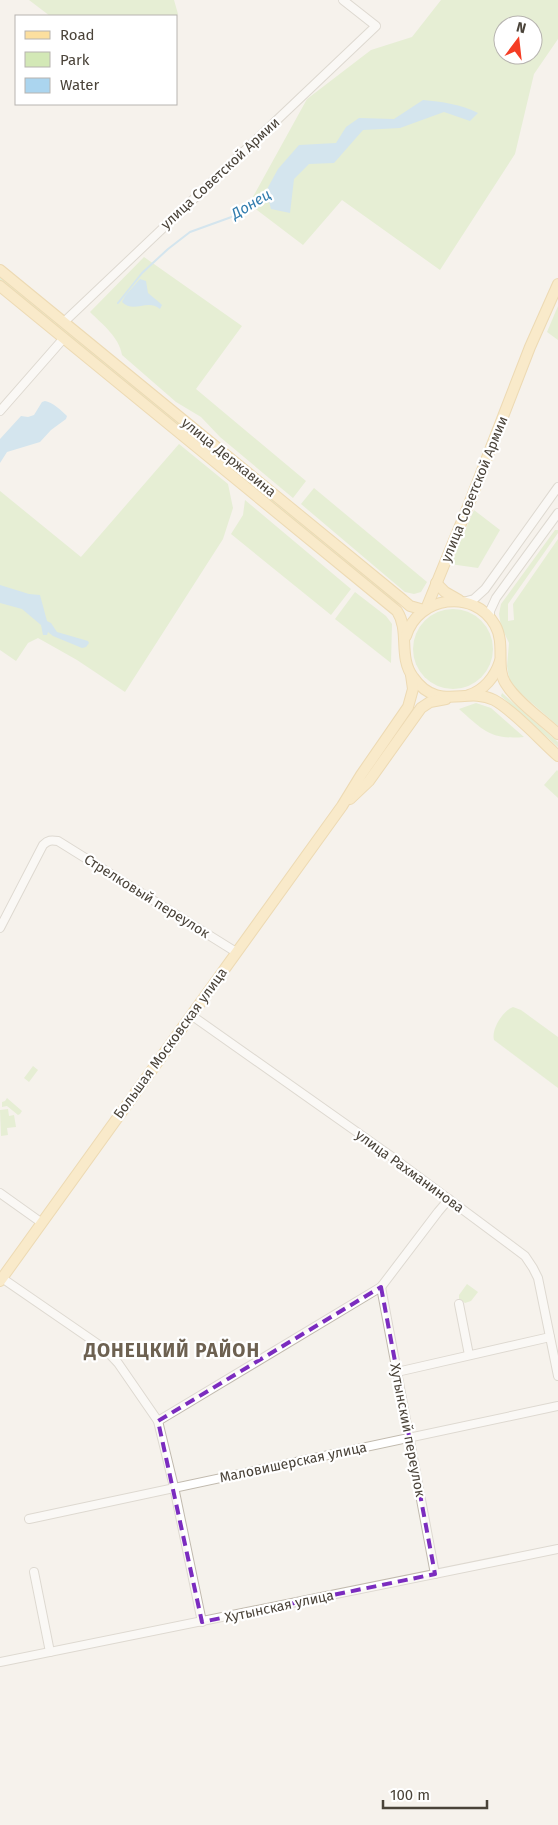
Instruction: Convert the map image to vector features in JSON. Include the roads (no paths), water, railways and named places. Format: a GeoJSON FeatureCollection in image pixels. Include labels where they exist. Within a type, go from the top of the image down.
{"type":"FeatureCollection","features":[{"type":"Feature","properties":{"kind":"main road","name":"улица Державина"},"geometry":{"type":"LineString","coordinates":[[0,270],[402,600],[410,606],[425,609]]}},
{"type":"Feature","properties":{"kind":"main road","name":"улица Советской Армии"},"geometry":{"type":"LineString","coordinates":[[425,609],[471,499],[530,348],[558,284]]}},
{"type":"Feature","properties":{"kind":"main road","name":"улица Державина"},"geometry":{"type":"LineString","coordinates":[[0,286],[397,611],[404,624],[404,650],[408,667],[418,684],[426,690],[444,697],[481,696],[494,700],[506,708],[558,756]]}},
{"type":"Feature","properties":{"kind":"main road"},"geometry":{"type":"LineString","coordinates":[[436,583],[445,592],[480,609],[490,618],[501,641],[502,675],[505,684],[558,734]]}},
{"type":"Feature","properties":{"kind":"main road"},"geometry":{"type":"LineString","coordinates":[[425,609],[445,601],[463,602]]}},
{"type":"Feature","properties":{"kind":"main road","name":"улица Державина"},"geometry":{"type":"LineString","coordinates":[[404,650],[407,632],[417,616],[425,609]]}},
{"type":"Feature","properties":{"kind":"main road"},"geometry":{"type":"LineString","coordinates":[[458,698],[480,690],[488,683],[494,676],[501,658]]}},
{"type":"Feature","properties":{"kind":"main road","name":"Большая Московская улица"},"geometry":{"type":"LineString","coordinates":[[1,1279],[342,806],[408,707],[413,689],[408,667]]}},
{"type":"Feature","properties":{"kind":"main road","name":"Большая Московская улица"},"geometry":{"type":"LineString","coordinates":[[342,806],[369,781],[421,708],[430,702],[458,698]]}},
{"type":"Feature","properties":{"kind":"street","name":"улица Советской Армии"},"geometry":{"type":"LineString","coordinates":[[64,322],[376,26],[343,0]]}},
{"type":"Feature","properties":{"kind":"street"},"geometry":{"type":"LineString","coordinates":[[0,411],[64,338]]}},
{"type":"Feature","properties":{"kind":"street"},"geometry":{"type":"LineString","coordinates":[[463,602],[474,598],[485,589],[558,487]]}},
{"type":"Feature","properties":{"kind":"street"},"geometry":{"type":"LineString","coordinates":[[490,618],[490,611],[496,598],[558,513]]}},
{"type":"Feature","properties":{"kind":"street","name":"Стрелковый переулок"},"geometry":{"type":"LineString","coordinates":[[0,928],[44,845],[49,840],[58,840],[236,952]]}},
{"type":"Feature","properties":{"kind":"street","name":"улица Рахманинова"},"geometry":{"type":"LineString","coordinates":[[191,1015],[297,1088],[513,1246],[530,1262],[538,1278],[558,1376]]}},
{"type":"Feature","properties":{"kind":"street"},"geometry":{"type":"LineString","coordinates":[[0,1193],[42,1223]]}},
{"type":"Feature","properties":{"kind":"street"},"geometry":{"type":"LineString","coordinates":[[158,1421],[381,1287],[449,1199]]}},
{"type":"Feature","properties":{"kind":"street"},"geometry":{"type":"LineString","coordinates":[[1,1279],[98,1344],[111,1355],[158,1421],[174,1487],[202,1622]]}},
{"type":"Feature","properties":{"kind":"street","name":"Хутынский переулок"},"geometry":{"type":"LineString","coordinates":[[381,1287],[436,1574]]}},
{"type":"Feature","properties":{"kind":"street"},"geometry":{"type":"LineString","coordinates":[[459,1304],[469,1355]]}},
{"type":"Feature","properties":{"kind":"street"},"geometry":{"type":"LineString","coordinates":[[397,1372],[550,1336]]}},
{"type":"Feature","properties":{"kind":"street","name":"Маловишерская улица"},"geometry":{"type":"LineString","coordinates":[[29,1519],[558,1406]]}},
{"type":"Feature","properties":{"kind":"street","name":"Хутынская улица"},"geometry":{"type":"LineString","coordinates":[[0,1662],[558,1549]]}},
{"type":"Feature","properties":{"kind":"street"},"geometry":{"type":"LineString","coordinates":[[34,1572],[50,1652]]}},
{"type":"Feature","properties":{"kind":"water"},"geometry":{"type":"Polygon","coordinates":[[[423,100],[458,105],[478,113],[470,121],[444,112],[400,128],[363,130],[334,163],[309,164],[294,179],[290,213],[271,209],[266,191],[278,169],[299,145],[336,143],[346,127],[359,118],[394,119],[423,100]]]}},
{"type":"Feature","properties":{"kind":"water"},"geometry":{"type":"Polygon","coordinates":[[[140,279],[146,281],[148,293],[162,305],[160,309],[150,305],[131,307],[122,302],[140,279]]]}},
{"type":"Feature","properties":{"kind":"water"},"geometry":{"type":"Polygon","coordinates":[[[45,401],[60,409],[67,416],[66,419],[51,430],[40,442],[7,452],[0,463],[0,439],[21,416],[28,417],[34,415],[42,402],[45,401]]]}},
{"type":"Feature","properties":{"kind":"water"},"geometry":{"type":"Polygon","coordinates":[[[0,585],[29,594],[40,595],[47,621],[51,623],[57,632],[88,641],[89,643],[86,647],[82,648],[48,632],[47,635],[43,635],[41,625],[22,609],[0,603],[0,585]]]}},
{"type":"Feature","properties":{"kind":"waterway","name":"Донец"},"geometry":{"type":"LineString","coordinates":[[118,303],[142,273],[190,232],[237,215],[269,194]]}},
{"type":"Feature","properties":{"kind":"district","name":"ДОНЕЦКИЙ РАЙОН"},"geometry":{"type":"Point","coordinates":[172,1350]}}]}
